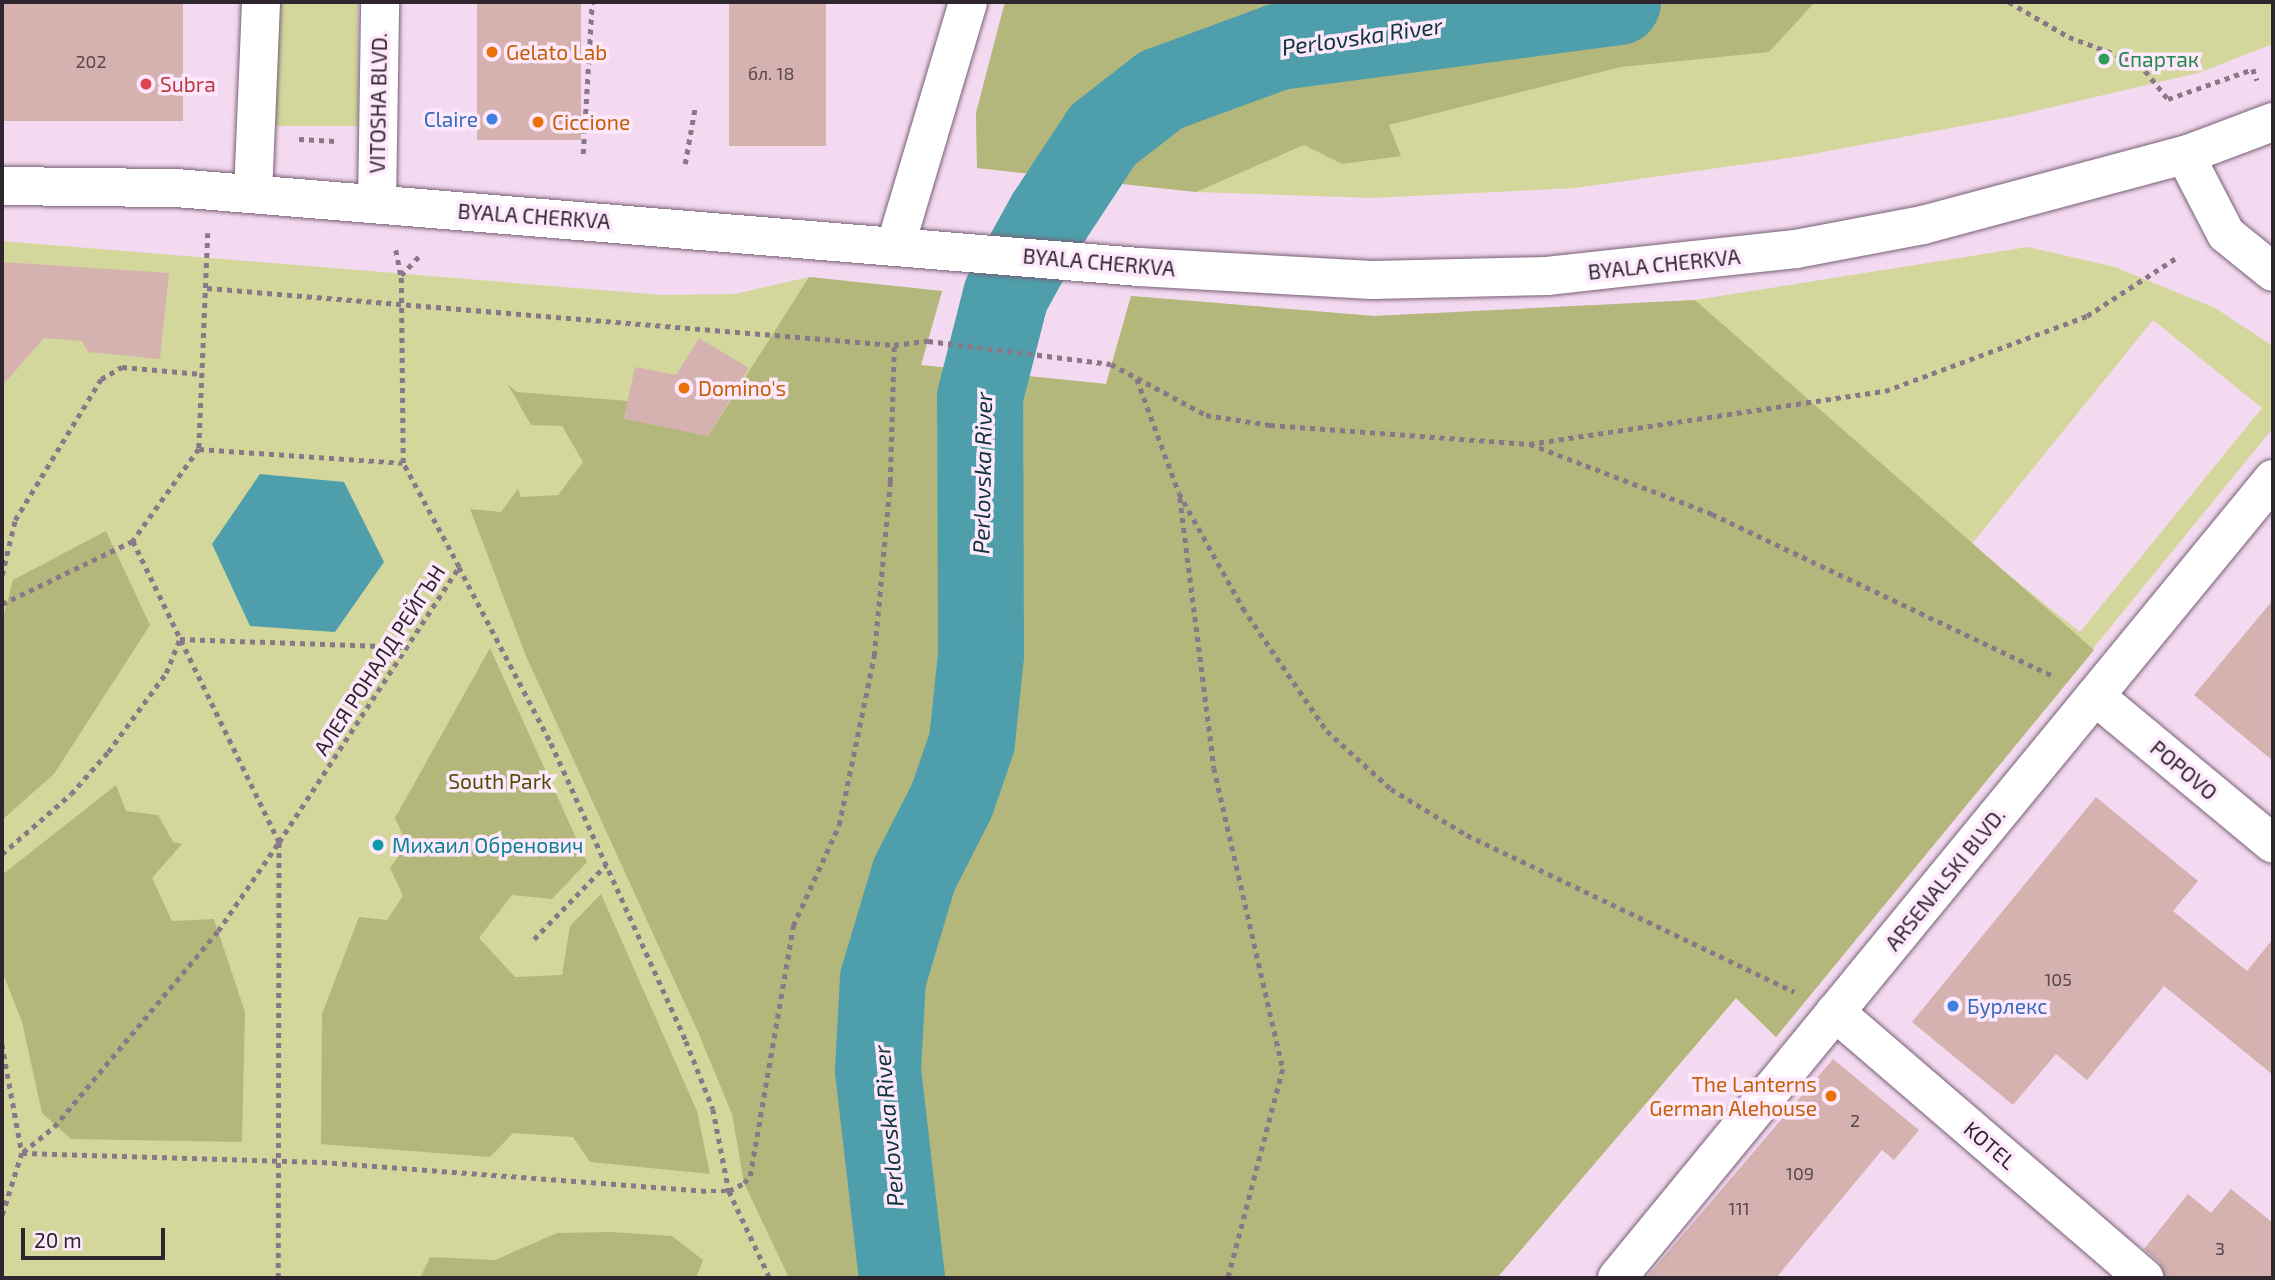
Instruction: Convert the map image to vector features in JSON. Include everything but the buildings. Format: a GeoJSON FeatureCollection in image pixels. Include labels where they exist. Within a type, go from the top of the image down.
{"type":"FeatureCollection","features":[{"type":"Feature","properties":{"kind":"street"},"geometry":{"type":"LineString","coordinates":[[253,194],[261,2]]}},
{"type":"Feature","properties":{"kind":"street","name":"VITOSHA BLVD."},"geometry":{"type":"LineString","coordinates":[[377,204],[380,2]]}},
{"type":"Feature","properties":{"kind":"street"},"geometry":{"type":"LineString","coordinates":[[897,244],[968,2]]}},
{"type":"Feature","properties":{"kind":"street"},"geometry":{"type":"LineString","coordinates":[[2273,122],[2185,155],[2226,234],[2273,272]]}},
{"type":"Feature","properties":{"kind":"street","name":"BYALA CHERKVA"},"geometry":{"type":"LineString","coordinates":[[2,186],[253,194],[897,244],[1139,267],[1372,280],[1547,276],[1670,265],[1923,225],[2185,155]]}},
{"type":"Feature","properties":{"kind":"street","name":"ARSENALSKI BLVD."},"geometry":{"type":"LineString","coordinates":[[1617,1278],[2273,480]]}},
{"type":"Feature","properties":{"kind":"street","name":"POPOVO"},"geometry":{"type":"LineString","coordinates":[[2095,696],[2273,844]]}},
{"type":"Feature","properties":{"kind":"street","name":"KOTEL"},"geometry":{"type":"LineString","coordinates":[[1836,1012],[2144,1278]]}},
{"type":"Feature","properties":{"kind":"path"},"geometry":{"type":"LineString","coordinates":[[583,154],[592,2]]}},
{"type":"Feature","properties":{"kind":"path"},"geometry":{"type":"LineString","coordinates":[[2008,2],[2069,37],[2139,63],[2168,99],[2253,69]]}},
{"type":"Feature","properties":{"kind":"path"},"geometry":{"type":"LineString","coordinates":[[685,164],[695,107]]}},
{"type":"Feature","properties":{"kind":"path"},"geometry":{"type":"LineString","coordinates":[[288,138],[349,141]]}},
{"type":"Feature","properties":{"kind":"path"},"geometry":{"type":"LineString","coordinates":[[2,604],[133,541],[199,449],[208,237]]}},
{"type":"Feature","properties":{"kind":"path","name":"АЛЕЯ РОНАЛД РЕЙГЪН"},"geometry":{"type":"LineString","coordinates":[[22,1153],[54,1127],[218,931],[459,567],[403,463],[401,275],[397,252]]}},
{"type":"Feature","properties":{"kind":"path"},"geometry":{"type":"LineString","coordinates":[[401,275],[422,252]]}},
{"type":"Feature","properties":{"kind":"path"},"geometry":{"type":"LineString","coordinates":[[206,288],[894,345],[928,341],[1111,364],[1206,415],[1270,425],[1529,444],[1885,391],[2087,316],[2179,256]]}},
{"type":"Feature","properties":{"kind":"path"},"geometry":{"type":"LineString","coordinates":[[22,1153],[281,1161],[729,1191],[750,1176],[793,926],[839,825],[874,656],[890,482],[894,345]]}},
{"type":"Feature","properties":{"kind":"path"},"geometry":{"type":"LineString","coordinates":[[2,575],[15,520],[102,379],[122,367],[202,374]]}},
{"type":"Feature","properties":{"kind":"path"},"geometry":{"type":"LineString","coordinates":[[1137,378],[1179,493],[1244,608],[1327,731],[1391,789],[1467,835],[1836,1012]]}},
{"type":"Feature","properties":{"kind":"path"},"geometry":{"type":"LineString","coordinates":[[1529,444],[1712,514],[2095,696]]}},
{"type":"Feature","properties":{"kind":"path"},"geometry":{"type":"LineString","coordinates":[[199,449],[403,463]]}},
{"type":"Feature","properties":{"kind":"path"},"geometry":{"type":"LineString","coordinates":[[1179,493],[1214,768],[1283,1069],[1228,1278]]}},
{"type":"Feature","properties":{"kind":"path"},"geometry":{"type":"LineString","coordinates":[[133,541],[279,842],[281,1161],[278,1278]]}},
{"type":"Feature","properties":{"kind":"path"},"geometry":{"type":"LineString","coordinates":[[459,567],[497,633],[606,865],[713,1109],[729,1191],[770,1278]]}},
{"type":"Feature","properties":{"kind":"path"},"geometry":{"type":"LineString","coordinates":[[180,639],[405,648]]}},
{"type":"Feature","properties":{"kind":"path"},"geometry":{"type":"LineString","coordinates":[[2,854],[71,794],[108,752],[166,673],[180,639]]}},
{"type":"Feature","properties":{"kind":"path"},"geometry":{"type":"LineString","coordinates":[[534,939],[606,865]]}},
{"type":"Feature","properties":{"kind":"path"},"geometry":{"type":"LineString","coordinates":[[2,1044],[22,1153],[2,1217]]}},
{"type":"Feature","properties":{"kind":"green space"},"geometry":{"type":"Polygon","coordinates":[[[276,2],[358,2],[358,126],[276,126],[276,2]]]}},
{"type":"Feature","properties":{"kind":"green space"},"geometry":{"type":"Polygon","coordinates":[[[1005,2],[2273,2],[2273,44],[2198,73],[2010,117],[1796,157],[1575,188],[1372,198],[1196,192],[977,168],[976,113],[1005,2]]]}},
{"type":"Feature","properties":{"kind":"green space"},"geometry":{"type":"Polygon","coordinates":[[[1005,2],[1815,2],[1769,52],[1621,67],[1389,125],[1401,156],[1342,164],[1304,145],[1196,192],[977,168],[976,113],[1005,2]]]}},
{"type":"Feature","properties":{"kind":"green space","name":"South Park"},"geometry":{"type":"Polygon","coordinates":[[[2,241],[662,295],[735,294],[809,277],[942,291],[921,365],[1106,384],[1131,296],[1374,316],[1545,310],[1695,300],[2028,247],[2115,267],[2215,308],[2273,346],[2273,428],[1776,1037],[1736,998],[1497,1278],[2,1278],[2,241]],[[2153,320],[1971,545],[2080,632],[2262,408],[2153,320]]]}},
{"type":"Feature","properties":{"kind":"green space","name":"South Park"},"geometry":{"type":"Polygon","coordinates":[[[809,277],[942,291],[921,365],[1106,384],[1131,296],[1374,316],[1695,300],[2094,650],[1776,1037],[1736,998],[1497,1278],[789,1278],[744,1183],[732,1114],[698,1032],[526,656],[470,509],[501,512],[518,489],[521,497],[558,495],[583,462],[562,426],[531,425],[508,385],[517,392],[628,401],[624,418],[708,436],[809,277]]]}},
{"type":"Feature","properties":{"kind":"green space"},"geometry":{"type":"Polygon","coordinates":[[[106,531],[150,625],[54,774],[2,820],[2,622],[13,580],[106,531]]]}},
{"type":"Feature","properties":{"kind":"green space"},"geometry":{"type":"Polygon","coordinates":[[[490,648],[587,862],[552,899],[512,895],[479,938],[515,977],[562,975],[570,926],[601,894],[697,1111],[710,1174],[590,1162],[573,1137],[513,1133],[490,1157],[321,1144],[322,1014],[359,917],[387,920],[403,896],[390,868],[407,844],[395,818],[490,648]]]}},
{"type":"Feature","properties":{"kind":"green space"},"geometry":{"type":"Polygon","coordinates":[[[116,785],[126,811],[158,815],[173,842],[182,844],[152,878],[172,921],[214,919],[245,1012],[242,1142],[71,1139],[42,1113],[22,1022],[2,971],[2,875],[116,785]]]}},
{"type":"Feature","properties":{"kind":"green space"},"geometry":{"type":"Polygon","coordinates":[[[610,1232],[672,1236],[703,1260],[696,1278],[420,1278],[430,1257],[495,1260],[557,1233],[610,1232]]]}},
{"type":"Feature","properties":{"kind":"water"},"geometry":{"type":"Polygon","coordinates":[[[260,474],[344,482],[384,562],[335,632],[250,626],[212,544],[260,474]]]}},
{"type":"Feature","properties":{"kind":"waterway","name":"Perlovska River"},"geometry":{"type":"LineString","coordinates":[[902,1278],[878,1070],[883,979],[914,875],[952,800],[972,742],[981,655],[980,397],[1006,295],[1049,217],[1103,135],[1161,90],[1278,47],[1618,2]]}},
{"type":"Feature","properties":{"kind":"place","name":"Gelato Lab"},"geometry":{"type":"Point","coordinates":[492,52]}},
{"type":"Feature","properties":{"kind":"place","name":"Спартак"},"geometry":{"type":"Point","coordinates":[2104,59]}},
{"type":"Feature","properties":{"kind":"place","name":"Subra"},"geometry":{"type":"Point","coordinates":[146,84]}},
{"type":"Feature","properties":{"kind":"place","name":"Claire"},"geometry":{"type":"Point","coordinates":[492,119]}},
{"type":"Feature","properties":{"kind":"place","name":"Ciccione"},"geometry":{"type":"Point","coordinates":[538,122]}},
{"type":"Feature","properties":{"kind":"place","name":"Domino's"},"geometry":{"type":"Point","coordinates":[684,388]}},
{"type":"Feature","properties":{"kind":"place","name":"Михаил Обренович"},"geometry":{"type":"Point","coordinates":[378,845]}},
{"type":"Feature","properties":{"kind":"place","name":"Бурлекс"},"geometry":{"type":"Point","coordinates":[1953,1006]}},
{"type":"Feature","properties":{"kind":"place","name":"The Lanterns German Alehouse"},"geometry":{"type":"Point","coordinates":[1831,1096]}}]}
